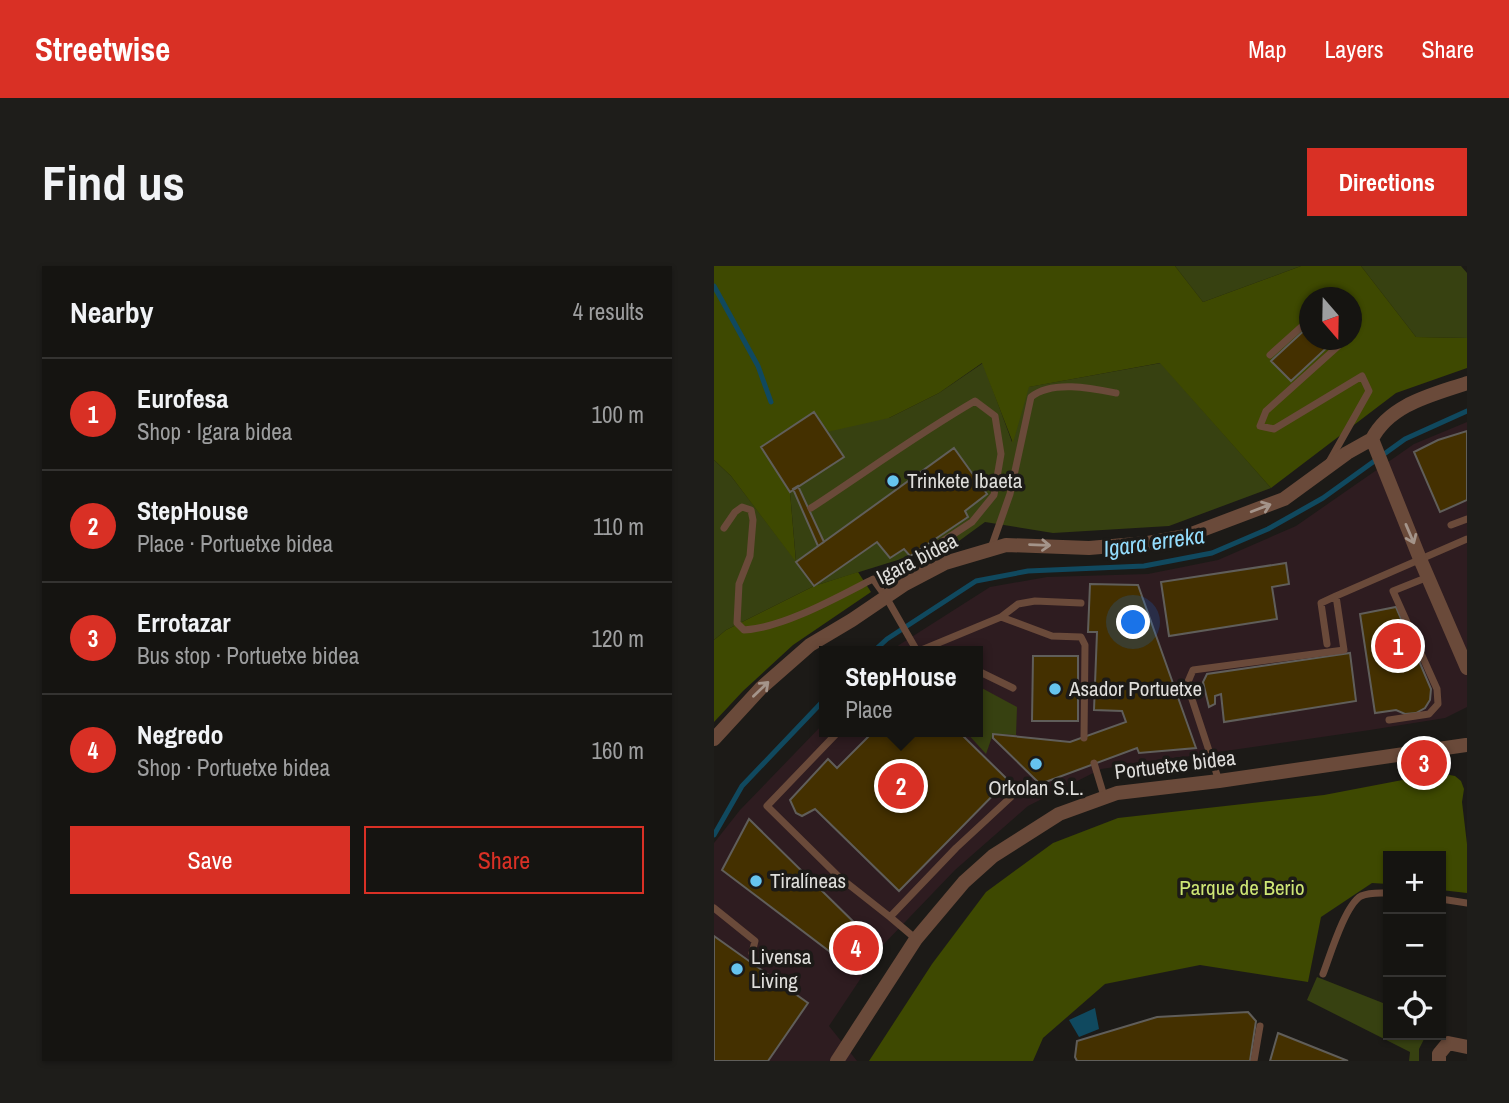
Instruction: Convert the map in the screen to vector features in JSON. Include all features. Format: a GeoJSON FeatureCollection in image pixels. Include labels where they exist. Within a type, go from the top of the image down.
{"type":"FeatureCollection","features":[{"type":"Feature","properties":{"kind":"street","name":"Igara bidea"},"geometry":{"type":"LineString","coordinates":[[714,739],[761,688],[810,645],[905,583],[945,563],[1006,545],[1116,547],[1186,536],[1284,499],[1347,453],[1373,444],[1379,424],[1405,405],[1467,383]]}},
{"type":"Feature","properties":{"kind":"street"},"geometry":{"type":"LineString","coordinates":[[1373,444],[1467,668]]}},
{"type":"Feature","properties":{"kind":"street","name":"Portuetxe bidea"},"geometry":{"type":"LineString","coordinates":[[837,1061],[916,939],[964,882],[993,856],[1059,814],[1104,796],[1219,782],[1467,742]]}},
{"type":"Feature","properties":{"kind":"street"},"geometry":{"type":"LineString","coordinates":[[1439,1061],[1439,1054],[1448,1043],[1467,1047]]}},
{"type":"Feature","properties":{"kind":"lane"},"geometry":{"type":"LineString","coordinates":[[1270,355],[1299,329]]}},
{"type":"Feature","properties":{"kind":"lane"},"geometry":{"type":"LineString","coordinates":[[1326,469],[1369,391],[1362,376],[1274,429],[1260,426],[1266,411],[1334,350]]}},
{"type":"Feature","properties":{"kind":"lane"},"geometry":{"type":"LineString","coordinates":[[990,549],[1010,494],[1031,397],[1040,390],[1063,388],[1091,388],[1116,393]]}},
{"type":"Feature","properties":{"kind":"lane"},"geometry":{"type":"LineString","coordinates":[[811,508],[870,470],[920,433],[975,401],[995,416],[1001,454],[994,495],[972,522],[934,547],[905,583]]}},
{"type":"Feature","properties":{"kind":"lane"},"geometry":{"type":"LineString","coordinates":[[723,528],[734,512],[743,507],[751,510],[753,520],[750,555],[739,584],[737,623],[744,629],[759,629],[825,603],[873,579],[915,646]]}},
{"type":"Feature","properties":{"kind":"lane"},"geometry":{"type":"LineString","coordinates":[[1451,525],[1467,519]]}},
{"type":"Feature","properties":{"kind":"lane"},"geometry":{"type":"LineString","coordinates":[[1326,644],[1321,603],[1467,539]]}},
{"type":"Feature","properties":{"kind":"lane"},"geometry":{"type":"LineString","coordinates":[[1388,720],[1429,714],[1438,704],[1437,689],[1393,591],[1428,577]]}},
{"type":"Feature","properties":{"kind":"lane"},"geometry":{"type":"LineString","coordinates":[[1219,782],[1187,684],[1194,670],[1343,650],[1336,596]]}},
{"type":"Feature","properties":{"kind":"lane"},"geometry":{"type":"LineString","coordinates":[[931,646],[1001,617],[1018,604],[1082,603]]}},
{"type":"Feature","properties":{"kind":"lane"},"geometry":{"type":"LineString","coordinates":[[1001,617],[1052,636],[1081,637],[1085,645],[1084,738]]}},
{"type":"Feature","properties":{"kind":"lane"},"geometry":{"type":"LineString","coordinates":[[983,673],[1013,688]]}},
{"type":"Feature","properties":{"kind":"lane"},"geometry":{"type":"LineString","coordinates":[[833,737],[767,806],[838,876],[916,939]]}},
{"type":"Feature","properties":{"kind":"lane"},"geometry":{"type":"LineString","coordinates":[[1094,763],[1104,796]]}},
{"type":"Feature","properties":{"kind":"lane"},"geometry":{"type":"LineString","coordinates":[[890,916],[956,848],[1012,797]]}},
{"type":"Feature","properties":{"kind":"lane"},"geometry":{"type":"LineString","coordinates":[[1323,974],[1347,914],[1359,897],[1374,892],[1383,893]]}},
{"type":"Feature","properties":{"kind":"lane"},"geometry":{"type":"LineString","coordinates":[[1446,900],[1467,903]]}},
{"type":"Feature","properties":{"kind":"lane"},"geometry":{"type":"LineString","coordinates":[[714,908],[755,941],[752,953]]}},
{"type":"Feature","properties":{"kind":"lane"},"geometry":{"type":"LineString","coordinates":[[1254,1061],[1260,1026]]}},
{"type":"Feature","properties":{"kind":"shaded area"},"geometry":{"type":"Polygon","coordinates":[[[1467,422],[1467,707],[1445,718],[1101,769],[1028,806],[955,870],[883,945],[829,1026],[857,1061],[714,1061],[714,843],[740,810],[819,728],[819,737],[983,737],[983,646],[899,645],[990,587],[1047,577],[1148,574],[1218,560],[1296,526],[1414,444],[1467,422]]]}},
{"type":"Feature","properties":{"kind":"green space"},"geometry":{"type":"Polygon","coordinates":[[[714,266],[1175,266],[1203,302],[1301,266],[1361,266],[1416,337],[1467,338],[1467,368],[1396,393],[1271,488],[1160,363],[1029,387],[1013,443],[982,363],[939,393],[889,418],[827,432],[814,412],[761,447],[790,492],[796,562],[731,476],[714,460],[714,266]]]}},
{"type":"Feature","properties":{"kind":"green space"},"geometry":{"type":"Polygon","coordinates":[[[1175,266],[1301,266],[1203,302],[1175,266]]]}},
{"type":"Feature","properties":{"kind":"green space"},"geometry":{"type":"Polygon","coordinates":[[[1361,266],[1461,266],[1467,273],[1467,338],[1416,337],[1361,266]]]}},
{"type":"Feature","properties":{"kind":"green space"},"geometry":{"type":"Polygon","coordinates":[[[983,363],[1012,442],[1028,387],[1161,363],[1271,488],[1169,526],[1053,533],[985,522],[959,541],[814,586],[726,630],[714,640],[714,460],[731,476],[796,561],[790,492],[761,447],[814,412],[889,418],[939,393],[983,363]]]}},
{"type":"Feature","properties":{"kind":"green space"},"geometry":{"type":"Polygon","coordinates":[[[858,572],[871,592],[793,645],[714,722],[714,640],[726,630],[814,586],[858,572]]]}},
{"type":"Feature","properties":{"kind":"green space"},"geometry":{"type":"Polygon","coordinates":[[[983,689],[1017,707],[1016,735],[993,734],[986,754],[971,737],[983,737],[983,689]]]}},
{"type":"Feature","properties":{"kind":"green space","name":"Parque de Berio"},"geometry":{"type":"Polygon","coordinates":[[[1439,773],[1455,776],[1464,789],[1462,802],[1467,844],[1467,893],[1446,891],[1446,851],[1383,851],[1383,884],[1372,883],[1321,917],[1308,982],[1200,965],[1105,984],[1043,1038],[1033,1061],[869,1061],[932,964],[986,892],[1053,843],[1118,818],[1324,795],[1439,773]]]}},
{"type":"Feature","properties":{"kind":"green space"},"geometry":{"type":"Polygon","coordinates":[[[1317,977],[1383,1003],[1383,1038],[1307,1000],[1317,977]]]}},
{"type":"Feature","properties":{"kind":"green space"},"geometry":{"type":"Polygon","coordinates":[[[1386,1040],[1424,1040],[1419,1049],[1419,1061],[1409,1061],[1410,1052],[1386,1040]]]}},
{"type":"Feature","properties":{"kind":"water"},"geometry":{"type":"Polygon","coordinates":[[[1095,1008],[1099,1029],[1079,1037],[1069,1020],[1095,1008]]]}},
{"type":"Feature","properties":{"kind":"building"},"geometry":{"type":"Polygon","coordinates":[[[1299,335],[1299,350],[1324,350],[1291,381],[1271,361],[1299,335]]]}},
{"type":"Feature","properties":{"kind":"building"},"geometry":{"type":"Polygon","coordinates":[[[814,412],[844,457],[790,492],[761,447],[814,412]]]}},
{"type":"Feature","properties":{"kind":"building"},"geometry":{"type":"Polygon","coordinates":[[[1467,431],[1467,500],[1440,512],[1414,452],[1438,440],[1467,431]]]}},
{"type":"Feature","properties":{"kind":"building"},"geometry":{"type":"Polygon","coordinates":[[[954,448],[987,494],[965,511],[968,517],[910,556],[904,549],[890,558],[877,542],[814,586],[796,562],[954,448]]]}},
{"type":"Feature","properties":{"kind":"building"},"geometry":{"type":"Polygon","coordinates":[[[798,486],[824,542],[818,546],[793,489],[798,486]]]}},
{"type":"Feature","properties":{"kind":"building"},"geometry":{"type":"Polygon","coordinates":[[[1286,563],[1289,584],[1272,587],[1277,619],[1169,636],[1161,582],[1286,563]]]}},
{"type":"Feature","properties":{"kind":"building"},"geometry":{"type":"Polygon","coordinates":[[[1090,584],[1138,585],[1196,748],[1139,753],[1137,748],[1040,784],[993,738],[993,734],[1070,742],[1126,722],[1122,711],[1094,710],[1097,632],[1088,632],[1090,584]]]}},
{"type":"Feature","properties":{"kind":"building"},"geometry":{"type":"Polygon","coordinates":[[[1396,607],[1431,689],[1430,700],[1425,708],[1416,713],[1405,714],[1396,710],[1375,713],[1360,614],[1396,607]]]}},
{"type":"Feature","properties":{"kind":"building"},"geometry":{"type":"Polygon","coordinates":[[[1350,653],[1356,701],[1224,722],[1221,694],[1215,696],[1215,704],[1209,707],[1203,682],[1207,674],[1350,653]]]}},
{"type":"Feature","properties":{"kind":"building","name":"Asador Portuetxe"},"geometry":{"type":"Polygon","coordinates":[[[1033,656],[1078,656],[1078,721],[1032,721],[1033,656]]]}},
{"type":"Feature","properties":{"kind":"building"},"geometry":{"type":"Polygon","coordinates":[[[868,737],[964,737],[1008,780],[899,891],[815,809],[802,816],[796,813],[790,800],[828,759],[837,768],[868,737]]]}},
{"type":"Feature","properties":{"kind":"building"},"geometry":{"type":"Polygon","coordinates":[[[749,819],[873,941],[854,970],[722,870],[749,819]]]}},
{"type":"Feature","properties":{"kind":"building","name":"Livensa Living"},"geometry":{"type":"Polygon","coordinates":[[[714,936],[808,1003],[768,1061],[714,1061],[714,936]]]}},
{"type":"Feature","properties":{"kind":"building"},"geometry":{"type":"Polygon","coordinates":[[[1248,1012],[1256,1021],[1250,1061],[1077,1061],[1075,1057],[1077,1041],[1157,1017],[1248,1012]]]}},
{"type":"Feature","properties":{"kind":"building"},"geometry":{"type":"Polygon","coordinates":[[[1278,1033],[1348,1061],[1270,1061],[1278,1033]]]}},
{"type":"Feature","properties":{"kind":"waterway"},"geometry":{"type":"LineString","coordinates":[[714,286],[758,366],[771,402]]}},
{"type":"Feature","properties":{"kind":"waterway","name":"Igara erreka"},"geometry":{"type":"LineString","coordinates":[[879,646],[976,581],[1028,571],[1144,566],[1212,553],[1268,529],[1323,498],[1405,439],[1467,411]]}},
{"type":"Feature","properties":{"kind":"waterway","name":"Igara erreka"},"geometry":{"type":"LineString","coordinates":[[714,835],[742,786],[819,705]]}},
{"type":"Feature","properties":{"kind":"place","name":"Trinkete Ibaeta"},"geometry":{"type":"Point","coordinates":[893,481]}},
{"type":"Feature","properties":{"kind":"place","name":"Eurofesa"},"geometry":{"type":"Point","coordinates":[1398,646]}},
{"type":"Feature","properties":{"kind":"place","name":"Asador Portuetxe"},"geometry":{"type":"Point","coordinates":[1055,689]}},
{"type":"Feature","properties":{"kind":"place","name":"Errotazar"},"geometry":{"type":"Point","coordinates":[1424,763]}},
{"type":"Feature","properties":{"kind":"place","name":"Orkolan S.L."},"geometry":{"type":"Point","coordinates":[1036,764]}},
{"type":"Feature","properties":{"kind":"place","name":"StepHouse"},"geometry":{"type":"Point","coordinates":[901,786]}},
{"type":"Feature","properties":{"kind":"place","name":"Tiralíneas"},"geometry":{"type":"Point","coordinates":[756,881]}},
{"type":"Feature","properties":{"kind":"place","name":"Negredo"},"geometry":{"type":"Point","coordinates":[856,948]}},
{"type":"Feature","properties":{"kind":"place","name":"Livensa Living"},"geometry":{"type":"Point","coordinates":[737,969]}}]}
